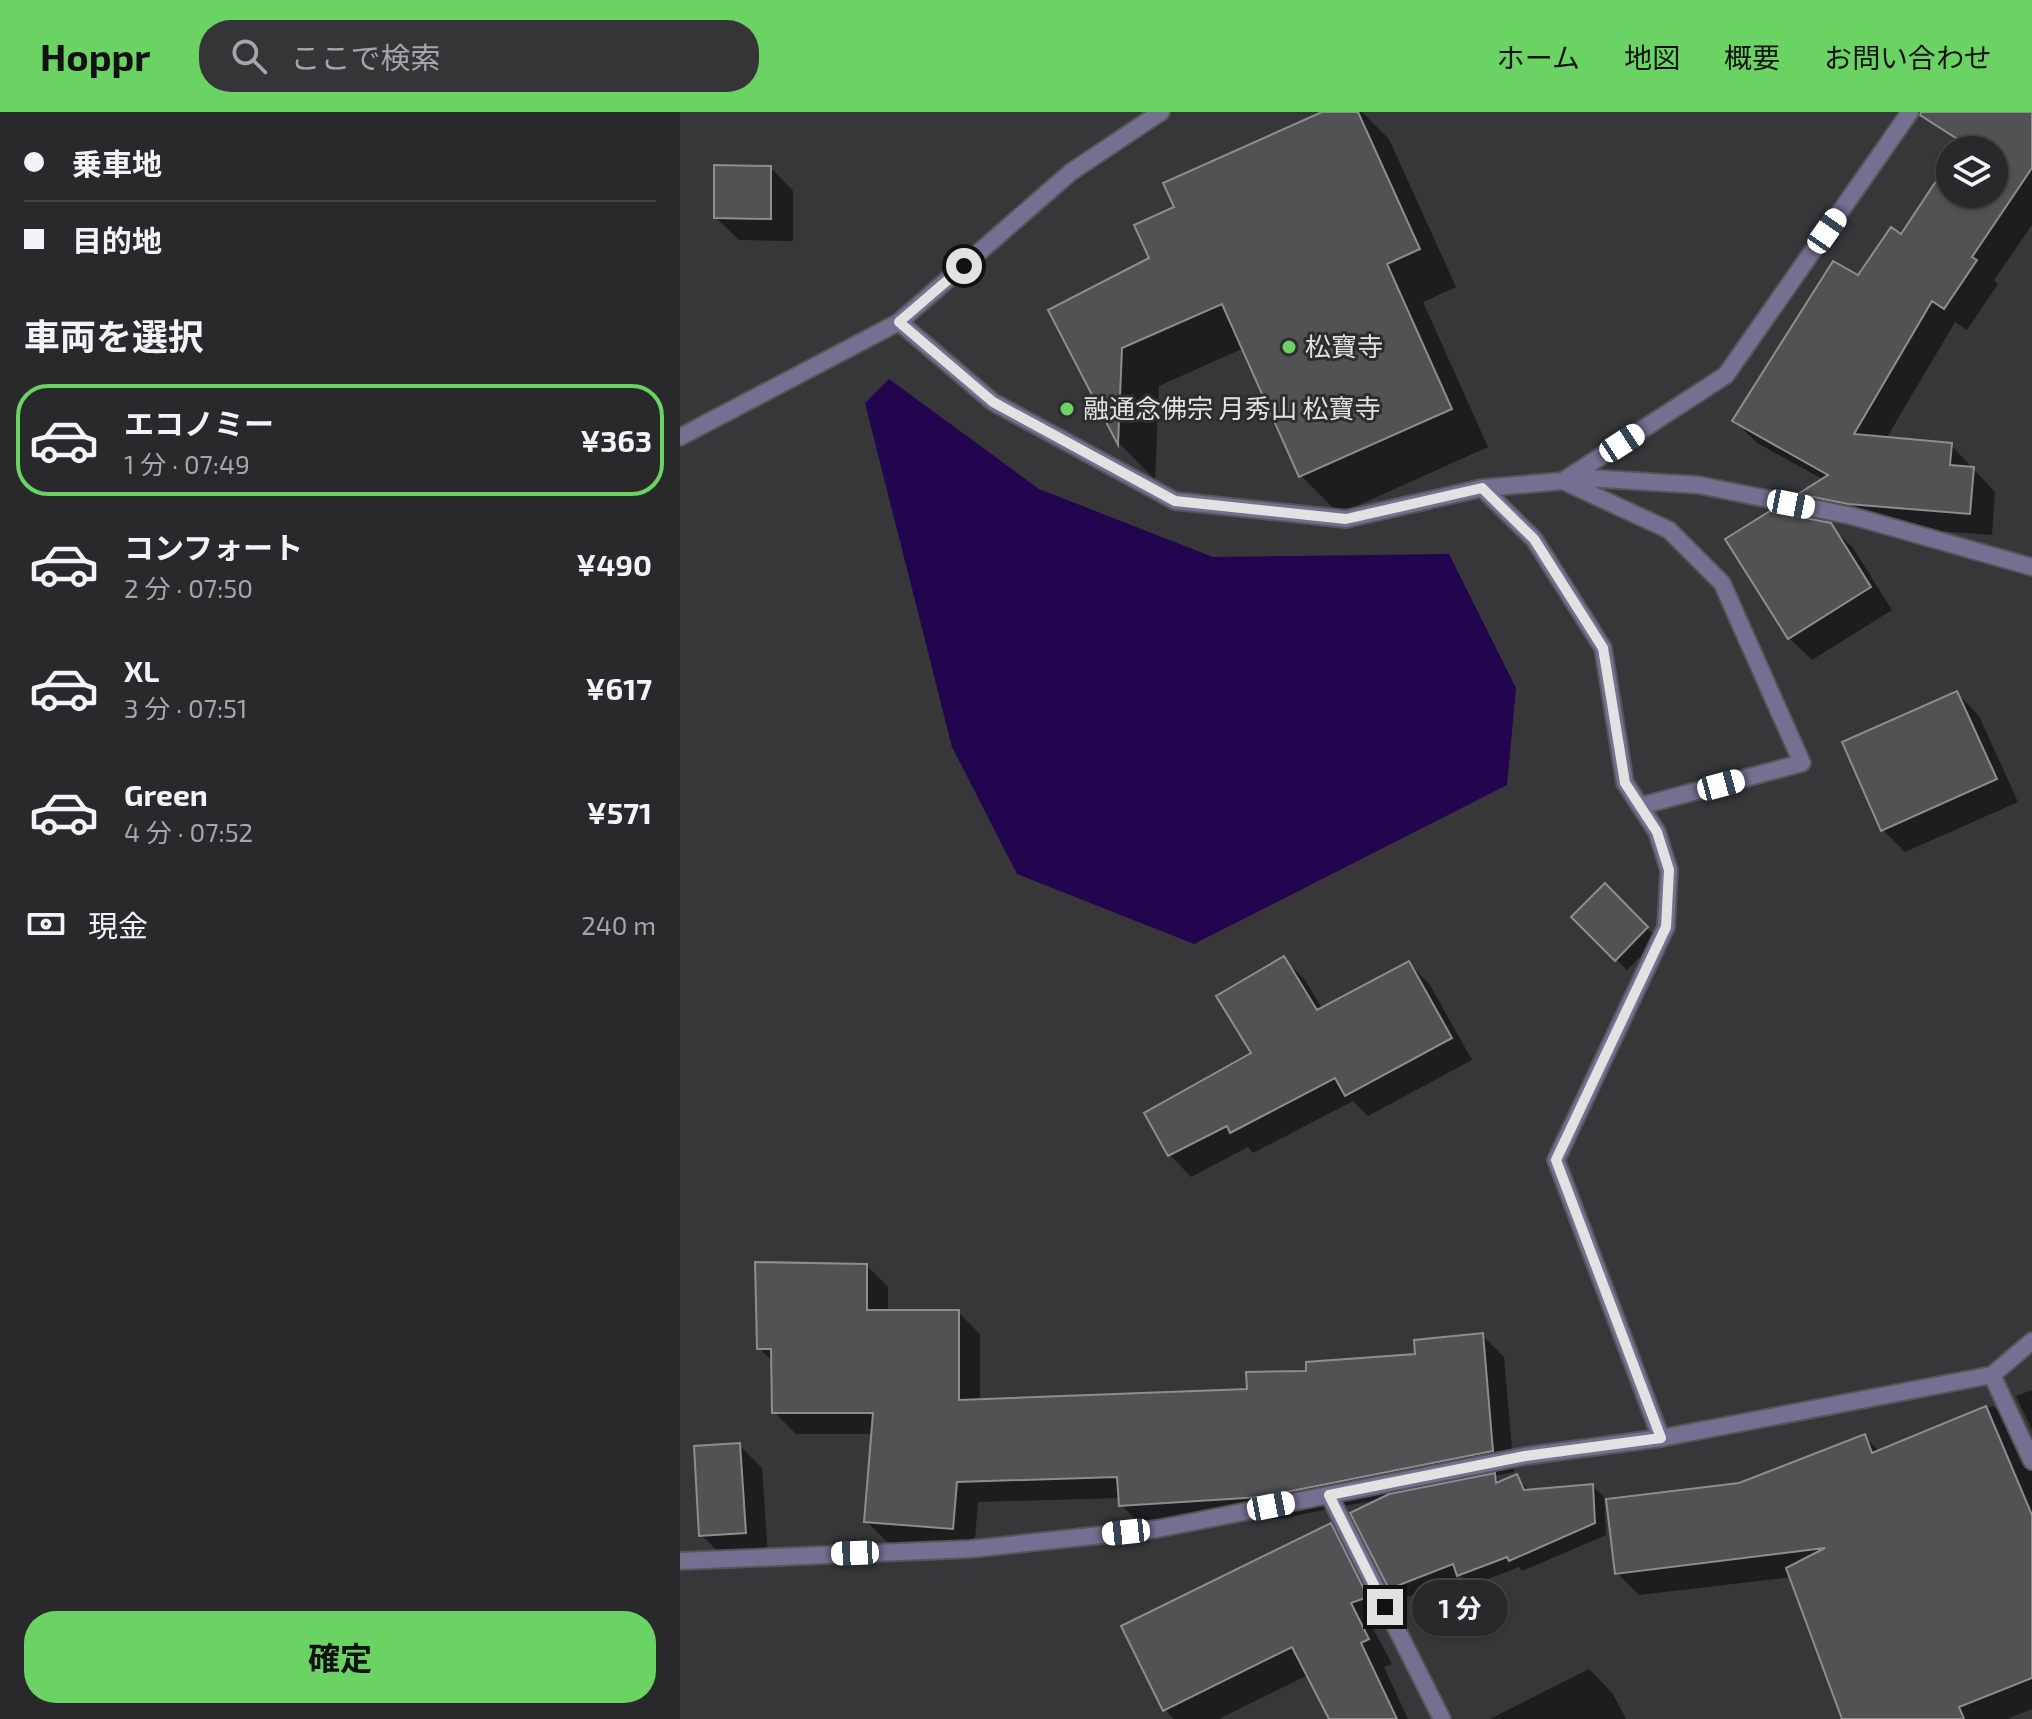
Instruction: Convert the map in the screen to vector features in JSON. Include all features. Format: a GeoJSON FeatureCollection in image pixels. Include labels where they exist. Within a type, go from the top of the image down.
{"type":"FeatureCollection","features":[{"type":"Feature","properties":{"kind":"street"},"geometry":{"type":"LineString","coordinates":[[680,437],[899,322],[1071,172],[1161,112]]}},
{"type":"Feature","properties":{"kind":"street"},"geometry":{"type":"LineString","coordinates":[[1567,479],[1726,375],[1910,112]]}},
{"type":"Feature","properties":{"kind":"street"},"geometry":{"type":"LineString","coordinates":[[899,322],[993,402],[1175,501],[1346,519],[1482,488],[1567,479],[1699,485],[1852,516],[2032,567]]}},
{"type":"Feature","properties":{"kind":"street"},"geometry":{"type":"LineString","coordinates":[[1567,479],[1669,530],[1722,583],[1802,763],[1640,806]]}},
{"type":"Feature","properties":{"kind":"street"},"geometry":{"type":"LineString","coordinates":[[1482,488],[1534,539],[1603,648],[1625,783],[1657,832],[1669,870],[1666,927],[1556,1160],[1661,1438]]}},
{"type":"Feature","properties":{"kind":"street"},"geometry":{"type":"LineString","coordinates":[[680,1561],[971,1549],[1157,1529],[1525,1456],[1661,1438],[1992,1375],[2032,1341]]}},
{"type":"Feature","properties":{"kind":"street"},"geometry":{"type":"LineString","coordinates":[[1992,1375],[2032,1461]]}},
{"type":"Feature","properties":{"kind":"street"},"geometry":{"type":"LineString","coordinates":[[1329,1495],[1442,1719]]}},
{"type":"Feature","properties":{"kind":"shaded area"},"geometry":{"type":"Polygon","coordinates":[[[889,379],[1039,489],[1213,557],[1449,554],[1516,688],[1507,785],[1194,944],[1017,874],[952,747],[865,403],[889,379]]]}},
{"type":"Feature","properties":{"kind":"building"},"geometry":{"type":"Polygon","coordinates":[[[1322,112],[1358,112],[1420,249],[1387,264],[1452,409],[1299,477],[1222,304],[1122,348],[1118,445],[1048,310],[1149,258],[1134,225],[1174,207],[1163,183],[1322,112]]]}},
{"type":"Feature","properties":{"kind":"building"},"geometry":{"type":"Polygon","coordinates":[[[1921,112],[2032,112],[2032,168],[2008,204],[2008,136],[1953,136],[1920,115],[1921,112]]]}},
{"type":"Feature","properties":{"kind":"building"},"geometry":{"type":"Polygon","coordinates":[[[714,165],[771,166],[771,219],[714,218],[714,165]]]}},
{"type":"Feature","properties":{"kind":"building"},"geometry":{"type":"Polygon","coordinates":[[[1936,181],[1936,208],[2005,208],[1972,257],[1977,260],[1944,309],[1932,301],[1854,434],[1952,443],[1950,465],[1974,467],[1970,514],[1848,504],[1798,494],[1828,475],[1732,421],[1833,261],[1858,275],[1891,227],[1901,234],[1936,181]]]}},
{"type":"Feature","properties":{"kind":"building"},"geometry":{"type":"Polygon","coordinates":[[[1770,511],[1831,523],[1871,587],[1788,639],[1725,539],[1770,511]]]}},
{"type":"Feature","properties":{"kind":"building"},"geometry":{"type":"Polygon","coordinates":[[[1957,691],[1997,779],[1881,831],[1842,742],[1957,691]]]}},
{"type":"Feature","properties":{"kind":"building"},"geometry":{"type":"Polygon","coordinates":[[[1605,883],[1648,927],[1615,961],[1571,917],[1605,883]]]}},
{"type":"Feature","properties":{"kind":"building"},"geometry":{"type":"Polygon","coordinates":[[[1284,956],[1317,1010],[1409,961],[1452,1038],[1345,1096],[1335,1078],[1230,1133],[1227,1126],[1168,1156],[1144,1113],[1251,1053],[1216,996],[1284,956]]]}},
{"type":"Feature","properties":{"kind":"building"},"geometry":{"type":"Polygon","coordinates":[[[755,1262],[867,1264],[867,1310],[959,1310],[959,1400],[1247,1389],[1246,1372],[1306,1371],[1306,1362],[1415,1354],[1414,1340],[1483,1333],[1493,1451],[1261,1497],[1119,1506],[1117,1477],[957,1482],[953,1529],[864,1522],[873,1413],[772,1413],[771,1349],[757,1349],[755,1262]]]}},
{"type":"Feature","properties":{"kind":"building"},"geometry":{"type":"Polygon","coordinates":[[[1986,1406],[2032,1515],[2032,1678],[1959,1707],[1964,1719],[1842,1719],[1786,1568],[1825,1548],[1615,1574],[1606,1499],[1739,1483],[1865,1434],[1872,1453],[1986,1406]]]}},
{"type":"Feature","properties":{"kind":"building"},"geometry":{"type":"Polygon","coordinates":[[[740,1443],[746,1533],[699,1536],[694,1446],[740,1443]]]}},
{"type":"Feature","properties":{"kind":"building"},"geometry":{"type":"Polygon","coordinates":[[[1495,1473],[1496,1483],[1517,1474],[1524,1490],[1593,1484],[1595,1523],[1509,1561],[1507,1557],[1457,1576],[1453,1564],[1389,1589],[1350,1513],[1389,1494],[1495,1473]]]}},
{"type":"Feature","properties":{"kind":"building"},"geometry":{"type":"Polygon","coordinates":[[[1331,1523],[1368,1597],[1351,1603],[1369,1639],[1361,1643],[1397,1719],[1329,1719],[1292,1647],[1163,1711],[1121,1626],[1331,1523]]]}},
{"type":"Feature","properties":{"kind":"place","name":"松寶寺"},"geometry":{"type":"Point","coordinates":[1289,347]}},
{"type":"Feature","properties":{"kind":"place","name":"融通念佛宗 月秀山 松寶寺"},"geometry":{"type":"Point","coordinates":[1067,409]}},
{"type":"Feature","properties":{"kind":"route"},"geometry":{"type":"LineString","coordinates":[[964,266],[899,322],[993,402],[1175,501],[1346,519],[1482,488],[1534,539],[1603,648],[1611,680],[1625,783],[1657,832],[1669,870],[1666,927],[1556,1160],[1661,1438],[1525,1456],[1329,1495],[1385,1607]]}}]}
